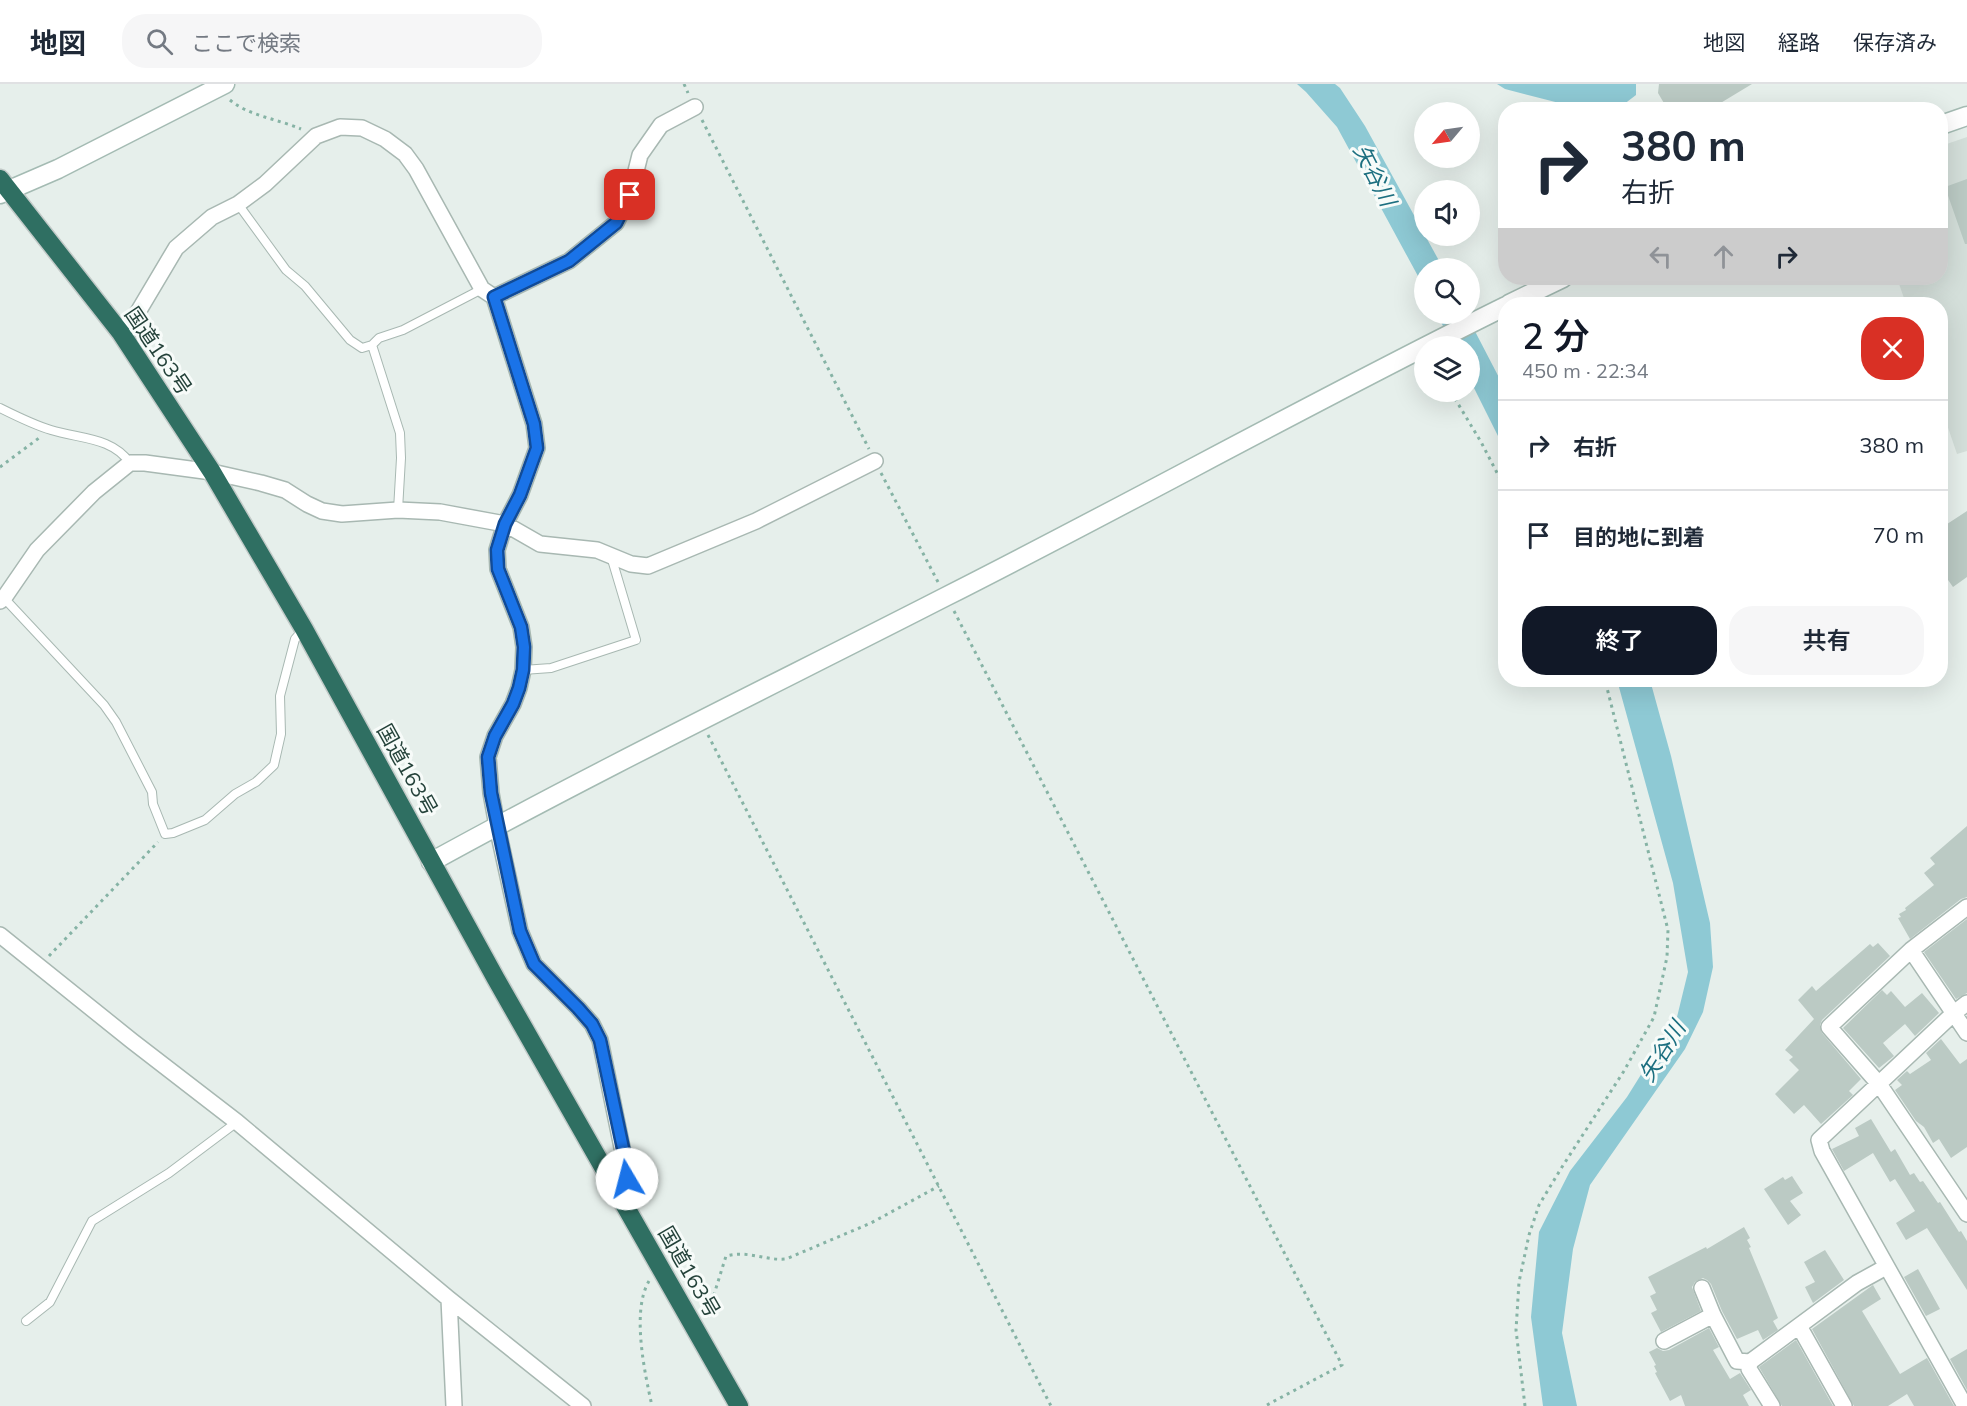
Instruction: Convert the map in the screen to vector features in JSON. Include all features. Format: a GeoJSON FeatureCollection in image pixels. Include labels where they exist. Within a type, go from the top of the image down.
{"type":"FeatureCollection","features":[{"type":"Feature","properties":{"kind":"highway","name":"国道163号"},"geometry":{"type":"LineString","coordinates":[[3,188],[121,333],[212,472],[304,629],[431,862],[739,1406]]}},
{"type":"Feature","properties":{"kind":"street"},"geometry":{"type":"LineString","coordinates":[[3,188],[58,169],[221,86]]}},
{"type":"Feature","properties":{"kind":"street"},"geometry":{"type":"LineString","coordinates":[[488,293],[569,261],[616,223],[630,195],[640,155],[661,125],[695,107]]}},
{"type":"Feature","properties":{"kind":"street"},"geometry":{"type":"LineString","coordinates":[[1948,123],[1967,117]]}},
{"type":"Feature","properties":{"kind":"street"},"geometry":{"type":"LineString","coordinates":[[121,333],[138,312],[176,248],[212,217],[238,204],[265,184],[316,136],[340,127],[362,128],[385,139],[405,154],[488,293],[534,424],[537,448],[520,495],[505,524],[497,550],[498,569],[521,627],[524,647],[519,688],[495,736],[488,757],[497,826],[520,931],[534,964],[592,1024],[600,1040],[627,1167],[627,1179],[616,1191]]}},
{"type":"Feature","properties":{"kind":"street"},"geometry":{"type":"LineString","coordinates":[[1524,297],[1548,285]]}},
{"type":"Feature","properties":{"kind":"street"},"geometry":{"type":"LineString","coordinates":[[431,862],[700,720],[946,597],[1498,310]]}},
{"type":"Feature","properties":{"kind":"street"},"geometry":{"type":"LineString","coordinates":[[2,599],[37,550],[94,492],[130,463],[212,472],[285,490],[322,511],[342,514],[398,510],[440,512],[505,524],[540,544],[597,550],[631,564],[648,566],[756,521],[875,461]]}},
{"type":"Feature","properties":{"kind":"street"},"geometry":{"type":"LineString","coordinates":[[1967,907],[1911,950],[1829,1027],[1879,1084],[1967,1214]]}},
{"type":"Feature","properties":{"kind":"street"},"geometry":{"type":"LineString","coordinates":[[0,935],[237,1122],[449,1299],[583,1406]]}},
{"type":"Feature","properties":{"kind":"street"},"geometry":{"type":"LineString","coordinates":[[1911,950],[1967,1033]]}},
{"type":"Feature","properties":{"kind":"street"},"geometry":{"type":"LineString","coordinates":[[1965,1406],[1822,1151],[1819,1140],[1967,1003]]}},
{"type":"Feature","properties":{"kind":"street"},"geometry":{"type":"LineString","coordinates":[[1702,1288],[1737,1361],[1750,1362],[1857,1283],[1886,1267]]}},
{"type":"Feature","properties":{"kind":"street"},"geometry":{"type":"LineString","coordinates":[[449,1299],[454,1406]]}},
{"type":"Feature","properties":{"kind":"street"},"geometry":{"type":"LineString","coordinates":[[1664,1341],[1713,1315]]}},
{"type":"Feature","properties":{"kind":"street"},"geometry":{"type":"LineString","coordinates":[[1799,1326],[1844,1406]]}},
{"type":"Feature","properties":{"kind":"street"},"geometry":{"type":"LineString","coordinates":[[1750,1362],[1749,1369],[1772,1406]]}},
{"type":"Feature","properties":{"kind":"lane"},"geometry":{"type":"LineString","coordinates":[[238,204],[286,270],[304,286],[350,340],[362,348],[372,345],[379,338],[488,293]]}},
{"type":"Feature","properties":{"kind":"lane"},"geometry":{"type":"LineString","coordinates":[[372,345],[400,433],[398,510]]}},
{"type":"Feature","properties":{"kind":"lane"},"geometry":{"type":"LineString","coordinates":[[0,408],[45,428],[111,445],[124,454],[130,463]]}},
{"type":"Feature","properties":{"kind":"lane"},"geometry":{"type":"LineString","coordinates":[[523,670],[551,668],[636,640],[611,554]]}},
{"type":"Feature","properties":{"kind":"lane"},"geometry":{"type":"LineString","coordinates":[[2,599],[104,705],[116,722],[152,792],[153,804],[165,834],[205,820],[236,794],[256,782],[274,765],[281,734],[280,696],[295,639],[304,629]]}},
{"type":"Feature","properties":{"kind":"lane"},"geometry":{"type":"LineString","coordinates":[[26,1322],[50,1302],[92,1221],[169,1173],[237,1122]]}},
{"type":"Feature","properties":{"kind":"path"},"geometry":{"type":"LineString","coordinates":[[684,84],[875,461],[1342,1365],[1265,1406]]}},
{"type":"Feature","properties":{"kind":"path"},"geometry":{"type":"LineString","coordinates":[[221,86],[236,105],[259,115],[288,123],[316,136]]}},
{"type":"Feature","properties":{"kind":"path"},"geometry":{"type":"LineString","coordinates":[[1457,402],[1498,475]]}},
{"type":"Feature","properties":{"kind":"path"},"geometry":{"type":"LineString","coordinates":[[0,467],[39,438],[45,428]]}},
{"type":"Feature","properties":{"kind":"path"},"geometry":{"type":"LineString","coordinates":[[1525,1406],[1516,1330],[1519,1282],[1529,1234],[1539,1205],[1624,1071],[1654,1017],[1667,957],[1668,930],[1607,687]]}},
{"type":"Feature","properties":{"kind":"path"},"geometry":{"type":"LineString","coordinates":[[700,720],[1051,1406]]}},
{"type":"Feature","properties":{"kind":"path"},"geometry":{"type":"LineString","coordinates":[[39,967],[165,834]]}},
{"type":"Feature","properties":{"kind":"path"},"geometry":{"type":"LineString","coordinates":[[694,1328],[705,1322],[709,1314],[726,1256],[734,1254],[763,1256],[774,1260],[786,1259],[871,1223],[939,1186]]}},
{"type":"Feature","properties":{"kind":"path"},"geometry":{"type":"LineString","coordinates":[[652,1406],[641,1343],[642,1300],[648,1283],[662,1271]]}},
{"type":"Feature","properties":{"kind":"shaded area"},"geometry":{"type":"Polygon","coordinates":[[[1967,137],[1967,451],[1957,454],[1948,428],[1948,297],[1904,297],[1899,285],[1948,285],[1948,144],[1967,137]]]}},
{"type":"Feature","properties":{"kind":"water","name":"矢谷川"},"geometry":{"type":"Polygon","coordinates":[[[1297,84],[1335,84],[1340,88],[1365,126],[1414,215],[1414,246],[1431,246],[1438,258],[1414,258],[1414,269],[1337,127],[1297,84]]]}},
{"type":"Feature","properties":{"kind":"water"},"geometry":{"type":"Polygon","coordinates":[[[1497,84],[1636,84],[1636,95],[1627,102],[1556,102],[1505,89],[1497,84]]]}},
{"type":"Feature","properties":{"kind":"water"},"geometry":{"type":"Polygon","coordinates":[[[1442,324],[1471,324],[1477,336],[1448,336],[1442,324]]]}},
{"type":"Feature","properties":{"kind":"water"},"geometry":{"type":"Polygon","coordinates":[[[1480,341],[1498,376],[1498,436],[1480,400],[1480,341]]]}},
{"type":"Feature","properties":{"kind":"water","name":"矢谷川"},"geometry":{"type":"Polygon","coordinates":[[[1619,687],[1652,687],[1671,756],[1710,923],[1713,967],[1703,1012],[1685,1049],[1590,1185],[1573,1249],[1562,1333],[1577,1406],[1543,1406],[1531,1317],[1539,1232],[1570,1171],[1627,1097],[1677,1017],[1688,972],[1673,883],[1619,687]]]}},
{"type":"Feature","properties":{"kind":"building"},"geometry":{"type":"Polygon","coordinates":[[[1659,84],[1752,84],[1722,102],[1663,102],[1658,93],[1659,84]]]}},
{"type":"Feature","properties":{"kind":"building"},"geometry":{"type":"Polygon","coordinates":[[[1967,179],[1967,244],[1965,244],[1948,196],[1948,186],[1967,179]]]}},
{"type":"Feature","properties":{"kind":"building"},"geometry":{"type":"Polygon","coordinates":[[[1967,511],[1967,577],[1953,587],[1948,580],[1948,523],[1967,511]]]}},
{"type":"Feature","properties":{"kind":"building"},"geometry":{"type":"Polygon","coordinates":[[[1967,826],[1967,897],[1961,899],[1910,939],[1898,918],[1901,917],[1899,914],[1934,885],[1924,873],[1935,864],[1930,858],[1967,826]]]}},
{"type":"Feature","properties":{"kind":"building"},"geometry":{"type":"Polygon","coordinates":[[[1967,919],[1967,993],[1956,999],[1924,952],[1967,919]]]}},
{"type":"Feature","properties":{"kind":"building"},"geometry":{"type":"Polygon","coordinates":[[[1878,943],[1890,956],[1822,1020],[1820,1025],[1822,1033],[1861,1079],[1849,1091],[1853,1095],[1821,1124],[1804,1105],[1794,1114],[1775,1094],[1799,1070],[1789,1060],[1793,1057],[1785,1050],[1814,1019],[1798,1000],[1812,986],[1816,991],[1870,944],[1873,947],[1878,943]]]}},
{"type":"Feature","properties":{"kind":"building"},"geometry":{"type":"Polygon","coordinates":[[[1882,990],[1887,995],[1891,991],[1905,1007],[1922,993],[1939,1013],[1915,1036],[1905,1024],[1883,1043],[1894,1056],[1879,1068],[1843,1028],[1882,990]]]}},
{"type":"Feature","properties":{"kind":"building"},"geometry":{"type":"Polygon","coordinates":[[[1941,1039],[1960,1064],[1967,1059],[1967,1147],[1951,1158],[1939,1139],[1933,1143],[1924,1127],[1916,1121],[1895,1090],[1902,1085],[1897,1080],[1907,1071],[1910,1074],[1931,1060],[1926,1053],[1941,1039]]]}},
{"type":"Feature","properties":{"kind":"building"},"geometry":{"type":"Polygon","coordinates":[[[1871,1119],[1891,1152],[1895,1149],[1910,1175],[1914,1173],[1920,1182],[1923,1181],[1967,1241],[1967,1290],[1927,1228],[1906,1240],[1896,1223],[1915,1211],[1895,1179],[1890,1182],[1873,1153],[1844,1171],[1832,1149],[1859,1136],[1855,1128],[1871,1119]]]}},
{"type":"Feature","properties":{"kind":"building"},"geometry":{"type":"Polygon","coordinates":[[[1792,1176],[1803,1193],[1790,1201],[1801,1215],[1788,1225],[1764,1189],[1783,1177],[1785,1180],[1792,1176]]]}},
{"type":"Feature","properties":{"kind":"building"},"geometry":{"type":"Polygon","coordinates":[[[1744,1227],[1750,1238],[1747,1240],[1751,1247],[1749,1248],[1778,1318],[1773,1321],[1778,1330],[1763,1340],[1758,1330],[1737,1339],[1711,1284],[1703,1278],[1695,1282],[1692,1287],[1701,1311],[1661,1332],[1651,1313],[1657,1310],[1650,1296],[1656,1293],[1648,1277],[1706,1247],[1707,1249],[1744,1227]]]}},
{"type":"Feature","properties":{"kind":"building"},"geometry":{"type":"Polygon","coordinates":[[[1825,1250],[1844,1280],[1813,1303],[1805,1287],[1815,1282],[1804,1262],[1825,1250]]]}},
{"type":"Feature","properties":{"kind":"building"},"geometry":{"type":"Polygon","coordinates":[[[1918,1269],[1940,1309],[1926,1316],[1904,1277],[1918,1269]]]}},
{"type":"Feature","properties":{"kind":"building"},"geometry":{"type":"Polygon","coordinates":[[[1873,1285],[1881,1299],[1862,1311],[1900,1374],[1927,1358],[1954,1406],[1914,1406],[1907,1394],[1888,1406],[1854,1406],[1812,1329],[1873,1285]]]}},
{"type":"Feature","properties":{"kind":"building"},"geometry":{"type":"Polygon","coordinates":[[[1709,1328],[1719,1347],[1713,1350],[1730,1379],[1740,1373],[1751,1390],[1743,1395],[1749,1406],[1685,1406],[1681,1395],[1670,1401],[1655,1373],[1657,1372],[1654,1366],[1656,1365],[1649,1352],[1657,1348],[1663,1351],[1669,1350],[1709,1328]]]}},
{"type":"Feature","properties":{"kind":"building"},"geometry":{"type":"Polygon","coordinates":[[[1796,1340],[1833,1406],[1782,1406],[1759,1367],[1796,1340]]]}},
{"type":"Feature","properties":{"kind":"building"},"geometry":{"type":"Polygon","coordinates":[[[1967,1349],[1967,1390],[1950,1359],[1967,1349]]]}},
{"type":"Feature","properties":{"kind":"route"},"geometry":{"type":"LineString","coordinates":[[627,1179],[627,1167],[600,1040],[592,1024],[534,964],[520,931],[497,826],[488,757],[495,736],[513,704],[523,670],[524,647],[521,627],[498,569],[497,550],[505,524],[520,495],[537,448],[534,424],[494,297],[569,261],[616,223],[630,195]]}}]}
